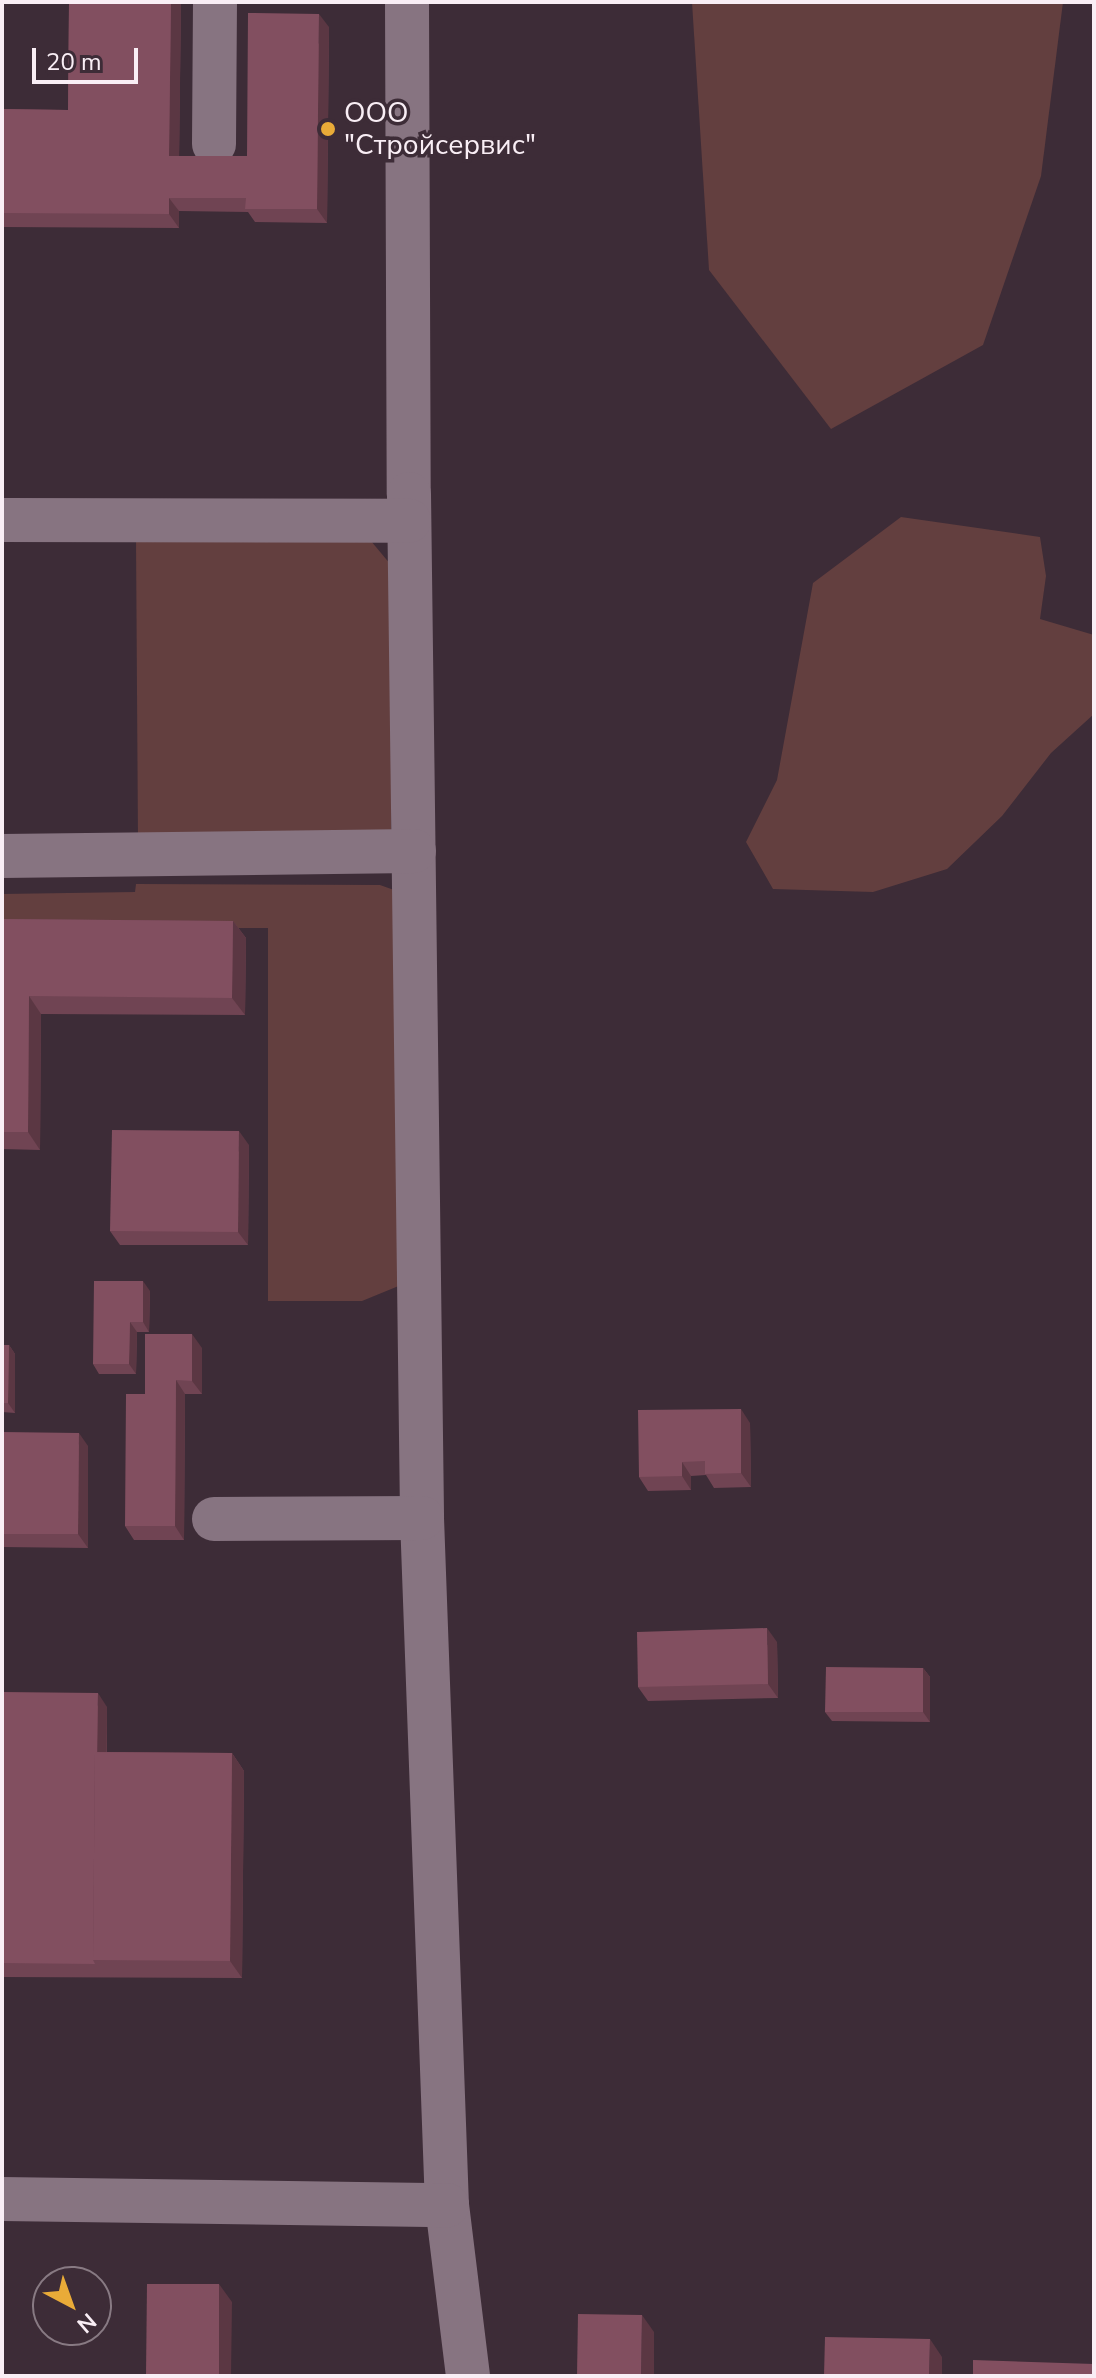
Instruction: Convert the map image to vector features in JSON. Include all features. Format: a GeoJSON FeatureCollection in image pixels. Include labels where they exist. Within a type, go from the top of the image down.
{"type":"FeatureCollection","features":[{"type":"Feature","properties":{"kind":"street"},"geometry":{"type":"LineString","coordinates":[[214,144],[215,2]]}},
{"type":"Feature","properties":{"kind":"street"},"geometry":{"type":"LineString","coordinates":[[407,2],[409,521],[422,1518],[447,2205],[468,2376]]}},
{"type":"Feature","properties":{"kind":"street"},"geometry":{"type":"LineString","coordinates":[[2,520],[409,521]]}},
{"type":"Feature","properties":{"kind":"street"},"geometry":{"type":"LineString","coordinates":[[2,856],[414,851]]}},
{"type":"Feature","properties":{"kind":"street"},"geometry":{"type":"LineString","coordinates":[[214,1519],[422,1518]]}},
{"type":"Feature","properties":{"kind":"street"},"geometry":{"type":"LineString","coordinates":[[2,2199],[447,2205]]}},
{"type":"Feature","properties":{"kind":"shaded area"},"geometry":{"type":"Polygon","coordinates":[[[692,2],[1063,2],[1041,176],[983,345],[831,429],[709,270],[692,2]]]}},
{"type":"Feature","properties":{"kind":"shaded area"},"geometry":{"type":"Polygon","coordinates":[[[901,517],[1040,537],[1046,576],[1040,619],[1094,635],[1094,714],[1051,753],[1002,816],[947,869],[873,892],[773,889],[746,842],[777,780],[813,583],[901,517]]]}},
{"type":"Feature","properties":{"kind":"shaded area"},"geometry":{"type":"Polygon","coordinates":[[[366,535],[391,565],[391,841],[138,841],[136,538],[366,535]]]}},
{"type":"Feature","properties":{"kind":"shaded area"},"geometry":{"type":"Polygon","coordinates":[[[136,884],[380,885],[394,890],[401,1285],[362,1301],[268,1301],[268,928],[2,929],[2,894],[135,892],[136,884]]]}},
{"type":"Feature","properties":{"kind":"building"},"geometry":{"type":"Polygon","coordinates":[[[69,2],[171,2],[169,156],[247,156],[248,13],[319,14],[317,209],[245,209],[246,198],[169,198],[169,214],[2,213],[2,109],[68,110],[69,2]]]}},
{"type":"Feature","properties":{"kind":"building"},"geometry":{"type":"Polygon","coordinates":[[[2,919],[233,921],[232,998],[29,996],[28,1132],[2,1132],[2,919]]]}},
{"type":"Feature","properties":{"kind":"building"},"geometry":{"type":"Polygon","coordinates":[[[112,1130],[239,1131],[238,1232],[110,1231],[112,1130]]]}},
{"type":"Feature","properties":{"kind":"building"},"geometry":{"type":"Polygon","coordinates":[[[94,1281],[143,1281],[143,1322],[130,1322],[129,1364],[93,1364],[94,1281]]]}},
{"type":"Feature","properties":{"kind":"building"},"geometry":{"type":"Polygon","coordinates":[[[145,1334],[192,1334],[192,1381],[176,1380],[175,1526],[125,1526],[126,1394],[145,1394],[145,1334]]]}},
{"type":"Feature","properties":{"kind":"building"},"geometry":{"type":"Polygon","coordinates":[[[2,1345],[9,1345],[8,1403],[2,1403],[2,1345]]]}},
{"type":"Feature","properties":{"kind":"building"},"geometry":{"type":"Polygon","coordinates":[[[741,1409],[741,1473],[705,1474],[705,1461],[682,1462],[682,1476],[639,1477],[638,1410],[741,1409]]]}},
{"type":"Feature","properties":{"kind":"building"},"geometry":{"type":"Polygon","coordinates":[[[2,1432],[79,1433],[78,1534],[2,1534],[2,1432]]]}},
{"type":"Feature","properties":{"kind":"building"},"geometry":{"type":"Polygon","coordinates":[[[767,1628],[768,1684],[638,1687],[637,1632],[767,1628]]]}},
{"type":"Feature","properties":{"kind":"building"},"geometry":{"type":"Polygon","coordinates":[[[826,1667],[923,1668],[923,1712],[825,1712],[826,1667]]]}},
{"type":"Feature","properties":{"kind":"building"},"geometry":{"type":"Polygon","coordinates":[[[2,1692],[98,1693],[95,1964],[2,1963],[2,1692]]]}},
{"type":"Feature","properties":{"kind":"building"},"geometry":{"type":"Polygon","coordinates":[[[95,1752],[232,1753],[230,1961],[93,1960],[95,1752]]]}},
{"type":"Feature","properties":{"kind":"building"},"geometry":{"type":"Polygon","coordinates":[[[147,2284],[219,2284],[219,2376],[146,2376],[147,2284]]]}},
{"type":"Feature","properties":{"kind":"building"},"geometry":{"type":"Polygon","coordinates":[[[578,2314],[642,2315],[641,2376],[577,2376],[578,2314]]]}},
{"type":"Feature","properties":{"kind":"building"},"geometry":{"type":"Polygon","coordinates":[[[825,2337],[930,2339],[929,2376],[824,2376],[825,2337]]]}},
{"type":"Feature","properties":{"kind":"building"},"geometry":{"type":"Polygon","coordinates":[[[973,2360],[1094,2364],[1094,2376],[973,2376],[973,2360]]]}},
{"type":"Feature","properties":{"kind":"place","name":"ООО \"Стройсервис\""},"geometry":{"type":"Point","coordinates":[328,129]}}]}
